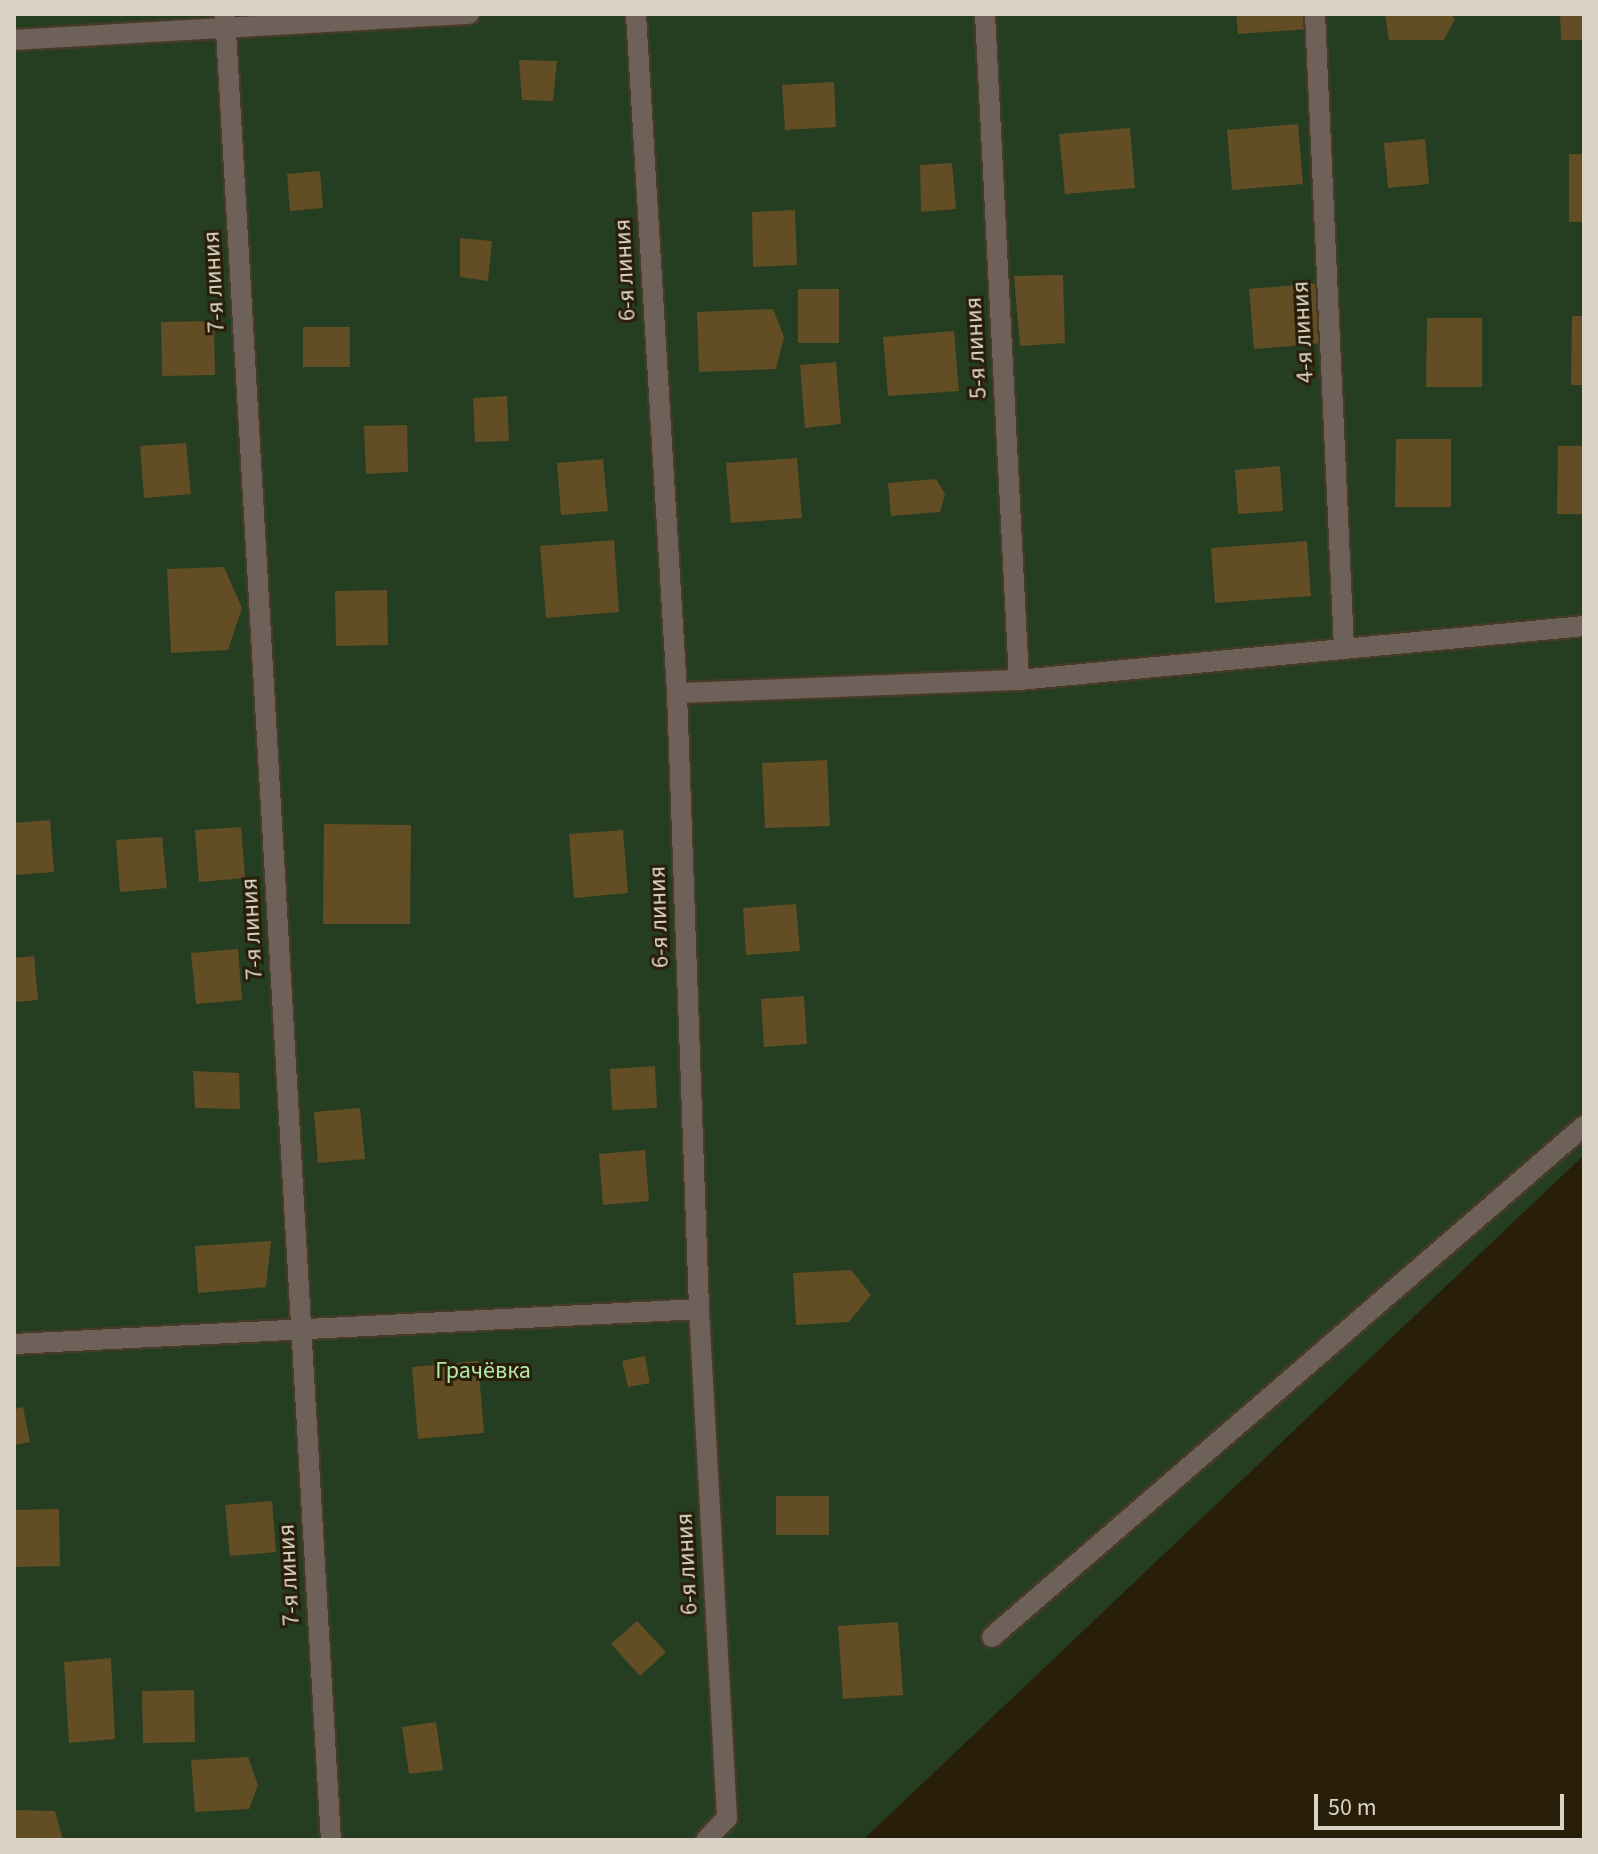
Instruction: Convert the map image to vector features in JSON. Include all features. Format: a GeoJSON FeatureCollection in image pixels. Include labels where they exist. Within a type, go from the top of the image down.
{"type":"FeatureCollection","features":[{"type":"Feature","properties":{"kind":"street"},"geometry":{"type":"LineString","coordinates":[[14,40],[225,23],[469,14]]}},
{"type":"Feature","properties":{"kind":"street","name":"6-я линия"},"geometry":{"type":"LineString","coordinates":[[636,14],[677,693],[699,1309],[727,1818],[706,1840]]}},
{"type":"Feature","properties":{"kind":"street","name":"5-я линия"},"geometry":{"type":"LineString","coordinates":[[985,14],[1019,680]]}},
{"type":"Feature","properties":{"kind":"street","name":"4-я линия"},"geometry":{"type":"LineString","coordinates":[[1315,14],[1344,647]]}},
{"type":"Feature","properties":{"kind":"street","name":"7-я линия"},"geometry":{"type":"LineString","coordinates":[[225,23],[331,1840]]}},
{"type":"Feature","properties":{"kind":"street"},"geometry":{"type":"LineString","coordinates":[[677,693],[1019,680],[1584,626]]}},
{"type":"Feature","properties":{"kind":"street"},"geometry":{"type":"LineString","coordinates":[[992,1637],[1584,1126]]}},
{"type":"Feature","properties":{"kind":"street"},"geometry":{"type":"LineString","coordinates":[[14,1344],[699,1309]]}},
{"type":"Feature","properties":{"kind":"green space","name":"Грачёвка"},"geometry":{"type":"Polygon","coordinates":[[[14,14],[1584,14],[1584,1155],[863,1840],[14,1840],[14,14]]]}},
{"type":"Feature","properties":{"kind":"building"},"geometry":{"type":"Polygon","coordinates":[[[1236,14],[1307,14],[1309,29],[1238,34],[1236,14]]]}},
{"type":"Feature","properties":{"kind":"building"},"geometry":{"type":"Polygon","coordinates":[[[1385,14],[1451,14],[1455,19],[1444,40],[1389,40],[1385,14]]]}},
{"type":"Feature","properties":{"kind":"building"},"geometry":{"type":"Polygon","coordinates":[[[1560,14],[1584,14],[1584,40],[1561,40],[1560,14]]]}},
{"type":"Feature","properties":{"kind":"building"},"geometry":{"type":"Polygon","coordinates":[[[519,60],[557,61],[553,101],[522,100],[519,60]]]}},
{"type":"Feature","properties":{"kind":"building"},"geometry":{"type":"Polygon","coordinates":[[[834,82],[836,127],[785,130],[782,85],[834,82]]]}},
{"type":"Feature","properties":{"kind":"building"},"geometry":{"type":"Polygon","coordinates":[[[1298,124],[1303,184],[1232,190],[1227,130],[1298,124]]]}},
{"type":"Feature","properties":{"kind":"building"},"geometry":{"type":"Polygon","coordinates":[[[1130,128],[1135,188],[1065,194],[1059,134],[1130,128]]]}},
{"type":"Feature","properties":{"kind":"building"},"geometry":{"type":"Polygon","coordinates":[[[1425,139],[1429,184],[1388,188],[1384,143],[1425,139]]]}},
{"type":"Feature","properties":{"kind":"building"},"geometry":{"type":"Polygon","coordinates":[[[1569,154],[1584,154],[1584,222],[1569,222],[1569,154]]]}},
{"type":"Feature","properties":{"kind":"building"},"geometry":{"type":"Polygon","coordinates":[[[952,163],[956,209],[921,212],[920,165],[952,163]]]}},
{"type":"Feature","properties":{"kind":"building"},"geometry":{"type":"Polygon","coordinates":[[[320,171],[323,208],[290,211],[287,174],[320,171]]]}},
{"type":"Feature","properties":{"kind":"building"},"geometry":{"type":"Polygon","coordinates":[[[795,210],[797,265],[753,267],[752,212],[795,210]]]}},
{"type":"Feature","properties":{"kind":"building"},"geometry":{"type":"Polygon","coordinates":[[[460,238],[492,241],[488,281],[460,277],[460,238]]]}},
{"type":"Feature","properties":{"kind":"building"},"geometry":{"type":"Polygon","coordinates":[[[1063,275],[1065,343],[1020,346],[1014,276],[1063,275]]]}},
{"type":"Feature","properties":{"kind":"building"},"geometry":{"type":"Polygon","coordinates":[[[1320,283],[1325,343],[1254,349],[1249,289],[1320,283]]]}},
{"type":"Feature","properties":{"kind":"building"},"geometry":{"type":"Polygon","coordinates":[[[798,289],[839,289],[839,343],[798,343],[798,289]]]}},
{"type":"Feature","properties":{"kind":"building"},"geometry":{"type":"Polygon","coordinates":[[[773,309],[784,337],[776,369],[699,372],[697,312],[773,309]]]}},
{"type":"Feature","properties":{"kind":"building"},"geometry":{"type":"Polygon","coordinates":[[[1572,316],[1584,316],[1584,385],[1571,385],[1572,316]]]}},
{"type":"Feature","properties":{"kind":"building"},"geometry":{"type":"Polygon","coordinates":[[[1427,318],[1482,318],[1482,387],[1426,387],[1427,318]]]}},
{"type":"Feature","properties":{"kind":"building"},"geometry":{"type":"Polygon","coordinates":[[[214,321],[215,375],[162,376],[161,322],[214,321]]]}},
{"type":"Feature","properties":{"kind":"building"},"geometry":{"type":"Polygon","coordinates":[[[303,327],[350,327],[350,367],[303,367],[303,327]]]}},
{"type":"Feature","properties":{"kind":"building"},"geometry":{"type":"Polygon","coordinates":[[[954,331],[959,391],[888,396],[883,337],[954,331]]]}},
{"type":"Feature","properties":{"kind":"building"},"geometry":{"type":"Polygon","coordinates":[[[836,362],[841,424],[805,428],[800,365],[836,362]]]}},
{"type":"Feature","properties":{"kind":"building"},"geometry":{"type":"Polygon","coordinates":[[[507,396],[509,441],[475,442],[473,398],[507,396]]]}},
{"type":"Feature","properties":{"kind":"building"},"geometry":{"type":"Polygon","coordinates":[[[407,425],[408,472],[366,474],[364,426],[407,425]]]}},
{"type":"Feature","properties":{"kind":"building"},"geometry":{"type":"Polygon","coordinates":[[[1396,439],[1451,439],[1451,507],[1395,507],[1396,439]]]}},
{"type":"Feature","properties":{"kind":"building"},"geometry":{"type":"Polygon","coordinates":[[[186,443],[191,494],[144,498],[140,446],[186,443]]]}},
{"type":"Feature","properties":{"kind":"building"},"geometry":{"type":"Polygon","coordinates":[[[1558,446],[1584,446],[1584,514],[1557,514],[1558,446]]]}},
{"type":"Feature","properties":{"kind":"building"},"geometry":{"type":"Polygon","coordinates":[[[797,458],[802,518],[731,523],[726,463],[797,458]]]}},
{"type":"Feature","properties":{"kind":"building"},"geometry":{"type":"Polygon","coordinates":[[[603,459],[608,511],[561,515],[557,463],[603,459]]]}},
{"type":"Feature","properties":{"kind":"building"},"geometry":{"type":"Polygon","coordinates":[[[1280,466],[1283,511],[1238,514],[1235,470],[1280,466]]]}},
{"type":"Feature","properties":{"kind":"building"},"geometry":{"type":"Polygon","coordinates":[[[936,479],[945,494],[940,512],[891,516],[888,483],[936,479]]]}},
{"type":"Feature","properties":{"kind":"building"},"geometry":{"type":"Polygon","coordinates":[[[614,540],[619,612],[546,618],[540,546],[614,540]]]}},
{"type":"Feature","properties":{"kind":"building"},"geometry":{"type":"Polygon","coordinates":[[[1307,541],[1311,596],[1215,603],[1211,548],[1307,541]]]}},
{"type":"Feature","properties":{"kind":"building"},"geometry":{"type":"Polygon","coordinates":[[[224,567],[242,608],[228,650],[171,653],[167,569],[224,567]]]}},
{"type":"Feature","properties":{"kind":"building"},"geometry":{"type":"Polygon","coordinates":[[[387,590],[388,645],[336,646],[335,591],[387,590]]]}},
{"type":"Feature","properties":{"kind":"building"},"geometry":{"type":"Polygon","coordinates":[[[827,760],[830,826],[765,828],[762,763],[827,760]]]}},
{"type":"Feature","properties":{"kind":"building"},"geometry":{"type":"Polygon","coordinates":[[[50,820],[54,872],[14,875],[14,823],[50,820]]]}},
{"type":"Feature","properties":{"kind":"building"},"geometry":{"type":"Polygon","coordinates":[[[324,824],[411,825],[410,924],[323,924],[324,824]]]}},
{"type":"Feature","properties":{"kind":"building"},"geometry":{"type":"Polygon","coordinates":[[[241,827],[245,878],[199,882],[195,830],[241,827]]]}},
{"type":"Feature","properties":{"kind":"building"},"geometry":{"type":"Polygon","coordinates":[[[623,830],[628,893],[574,898],[569,834],[623,830]]]}},
{"type":"Feature","properties":{"kind":"building"},"geometry":{"type":"Polygon","coordinates":[[[162,837],[167,888],[120,892],[116,840],[162,837]]]}},
{"type":"Feature","properties":{"kind":"building"},"geometry":{"type":"Polygon","coordinates":[[[796,904],[800,951],[746,955],[743,908],[796,904]]]}},
{"type":"Feature","properties":{"kind":"building"},"geometry":{"type":"Polygon","coordinates":[[[238,949],[242,1000],[196,1004],[191,953],[238,949]]]}},
{"type":"Feature","properties":{"kind":"building"},"geometry":{"type":"Polygon","coordinates":[[[34,956],[38,1000],[14,1002],[14,958],[34,956]]]}},
{"type":"Feature","properties":{"kind":"building"},"geometry":{"type":"Polygon","coordinates":[[[804,996],[807,1044],[764,1047],[761,999],[804,996]]]}},
{"type":"Feature","properties":{"kind":"building"},"geometry":{"type":"Polygon","coordinates":[[[655,1066],[657,1108],[612,1110],[610,1069],[655,1066]]]}},
{"type":"Feature","properties":{"kind":"building"},"geometry":{"type":"Polygon","coordinates":[[[193,1071],[239,1073],[240,1109],[195,1108],[193,1071]]]}},
{"type":"Feature","properties":{"kind":"building"},"geometry":{"type":"Polygon","coordinates":[[[360,1108],[365,1159],[318,1163],[314,1112],[360,1108]]]}},
{"type":"Feature","properties":{"kind":"building"},"geometry":{"type":"Polygon","coordinates":[[[645,1150],[649,1201],[603,1205],[599,1154],[645,1150]]]}},
{"type":"Feature","properties":{"kind":"building"},"geometry":{"type":"Polygon","coordinates":[[[271,1241],[266,1287],[198,1293],[195,1246],[271,1241]]]}},
{"type":"Feature","properties":{"kind":"building"},"geometry":{"type":"Polygon","coordinates":[[[851,1270],[871,1295],[849,1322],[796,1325],[793,1273],[851,1270]]]}},
{"type":"Feature","properties":{"kind":"building"},"geometry":{"type":"Polygon","coordinates":[[[645,1356],[650,1383],[628,1387],[622,1361],[645,1356]]]}},
{"type":"Feature","properties":{"kind":"building"},"geometry":{"type":"Polygon","coordinates":[[[478,1361],[484,1433],[418,1439],[412,1367],[478,1361]]]}},
{"type":"Feature","properties":{"kind":"building"},"geometry":{"type":"Polygon","coordinates":[[[23,1407],[30,1442],[14,1445],[14,1409],[23,1407]]]}},
{"type":"Feature","properties":{"kind":"building"},"geometry":{"type":"Polygon","coordinates":[[[776,1496],[829,1496],[829,1535],[776,1535],[776,1496]]]}},
{"type":"Feature","properties":{"kind":"building"},"geometry":{"type":"Polygon","coordinates":[[[272,1501],[276,1552],[230,1556],[225,1505],[272,1501]]]}},
{"type":"Feature","properties":{"kind":"building"},"geometry":{"type":"Polygon","coordinates":[[[59,1509],[60,1566],[14,1567],[14,1510],[59,1509]]]}},
{"type":"Feature","properties":{"kind":"building"},"geometry":{"type":"Polygon","coordinates":[[[637,1621],[666,1652],[640,1676],[611,1644],[637,1621]]]}},
{"type":"Feature","properties":{"kind":"building"},"geometry":{"type":"Polygon","coordinates":[[[898,1622],[903,1695],[843,1699],[838,1626],[898,1622]]]}},
{"type":"Feature","properties":{"kind":"building"},"geometry":{"type":"Polygon","coordinates":[[[111,1658],[115,1739],[69,1743],[64,1662],[111,1658]]]}},
{"type":"Feature","properties":{"kind":"building"},"geometry":{"type":"Polygon","coordinates":[[[194,1690],[195,1742],[143,1743],[142,1691],[194,1690]]]}},
{"type":"Feature","properties":{"kind":"building"},"geometry":{"type":"Polygon","coordinates":[[[436,1722],[443,1770],[409,1774],[402,1727],[436,1722]]]}},
{"type":"Feature","properties":{"kind":"building"},"geometry":{"type":"Polygon","coordinates":[[[248,1757],[258,1785],[249,1809],[195,1812],[191,1760],[248,1757]]]}},
{"type":"Feature","properties":{"kind":"building"},"geometry":{"type":"Polygon","coordinates":[[[14,1810],[55,1811],[63,1840],[14,1840],[14,1810]]]}}]}
